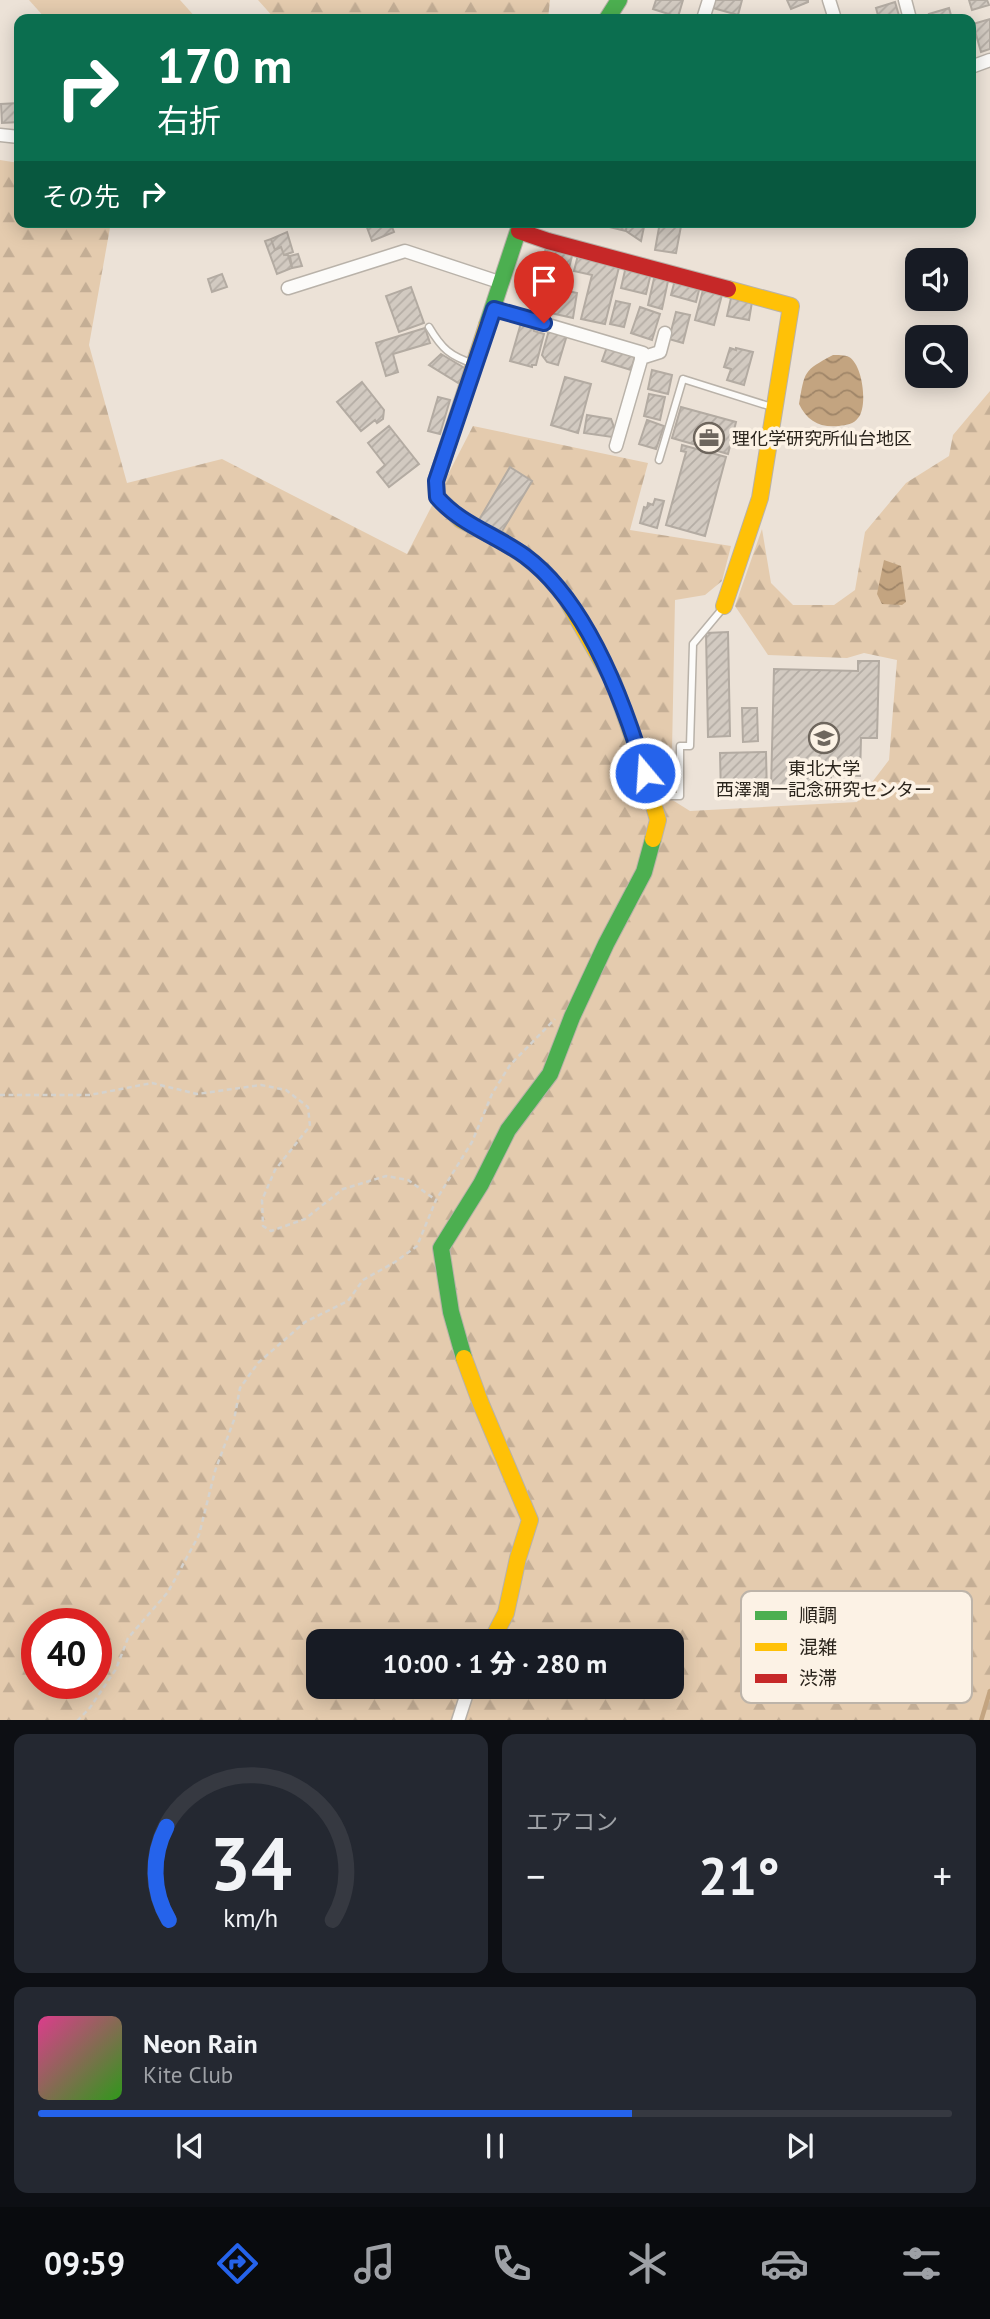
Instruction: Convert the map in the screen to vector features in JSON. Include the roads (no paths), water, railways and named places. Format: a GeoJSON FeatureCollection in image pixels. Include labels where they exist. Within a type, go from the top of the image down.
{"type":"FeatureCollection","features":[{"type":"Feature","properties":{"kind":"street"},"geometry":{"type":"LineString","coordinates":[[498,1629],[506,1613],[518,1558],[530,1520],[481,1404],[459,1343],[441,1248],[481,1184],[508,1130],[550,1074],[579,1001],[644,872],[658,820],[613,681],[564,595],[545,573],[525,556],[461,520],[437,497],[436,481],[520,228]]}},
{"type":"Feature","properties":{"kind":"street"},"geometry":{"type":"LineString","coordinates":[[522,228],[548,241],[791,306],[760,498],[724,606]]}},
{"type":"Feature","properties":{"kind":"street"},"geometry":{"type":"LineString","coordinates":[[288,288],[405,251],[502,283]]}},
{"type":"Feature","properties":{"kind":"street"},"geometry":{"type":"LineString","coordinates":[[494,309],[643,353],[616,446]]}},
{"type":"Feature","properties":{"kind":"street"},"geometry":{"type":"LineString","coordinates":[[641,358],[660,352],[665,333]]}},
{"type":"Feature","properties":{"kind":"street"},"geometry":{"type":"LineString","coordinates":[[623,421],[638,424]]}},
{"type":"Feature","properties":{"kind":"street"},"geometry":{"type":"LineString","coordinates":[[458,1720],[465,1699]]}},
{"type":"Feature","properties":{"kind":"lane"},"geometry":{"type":"LineString","coordinates":[[429,327],[441,347],[458,359],[476,365]]}},
{"type":"Feature","properties":{"kind":"lane"},"geometry":{"type":"LineString","coordinates":[[659,460],[683,379],[775,408]]}},
{"type":"Feature","properties":{"kind":"lane"},"geometry":{"type":"LineString","coordinates":[[652,796],[680,796],[680,746],[690,746],[693,644],[724,606]]}},
{"type":"Feature","properties":{"kind":"water"},"geometry":{"type":"Polygon","coordinates":[[[833,355],[847,356],[854,361],[861,377],[861,413],[847,425],[820,424],[810,419],[799,404],[807,373],[833,355]]]}},
{"type":"Feature","properties":{"kind":"water"},"geometry":{"type":"Polygon","coordinates":[[[884,560],[901,566],[906,602],[902,605],[882,604],[877,594],[884,560]]]}},
{"type":"Feature","properties":{"kind":"waterway"},"geometry":{"type":"LineString","coordinates":[[981,1720],[990,1691]]}},
{"type":"Feature","properties":{"kind":"place","name":"理化学研究所仙台地区"},"geometry":{"type":"Point","coordinates":[709,438]}},
{"type":"Feature","properties":{"kind":"place","name":"東北大学 西澤潤一記念研究センター"},"geometry":{"type":"Point","coordinates":[824,738]}}]}
